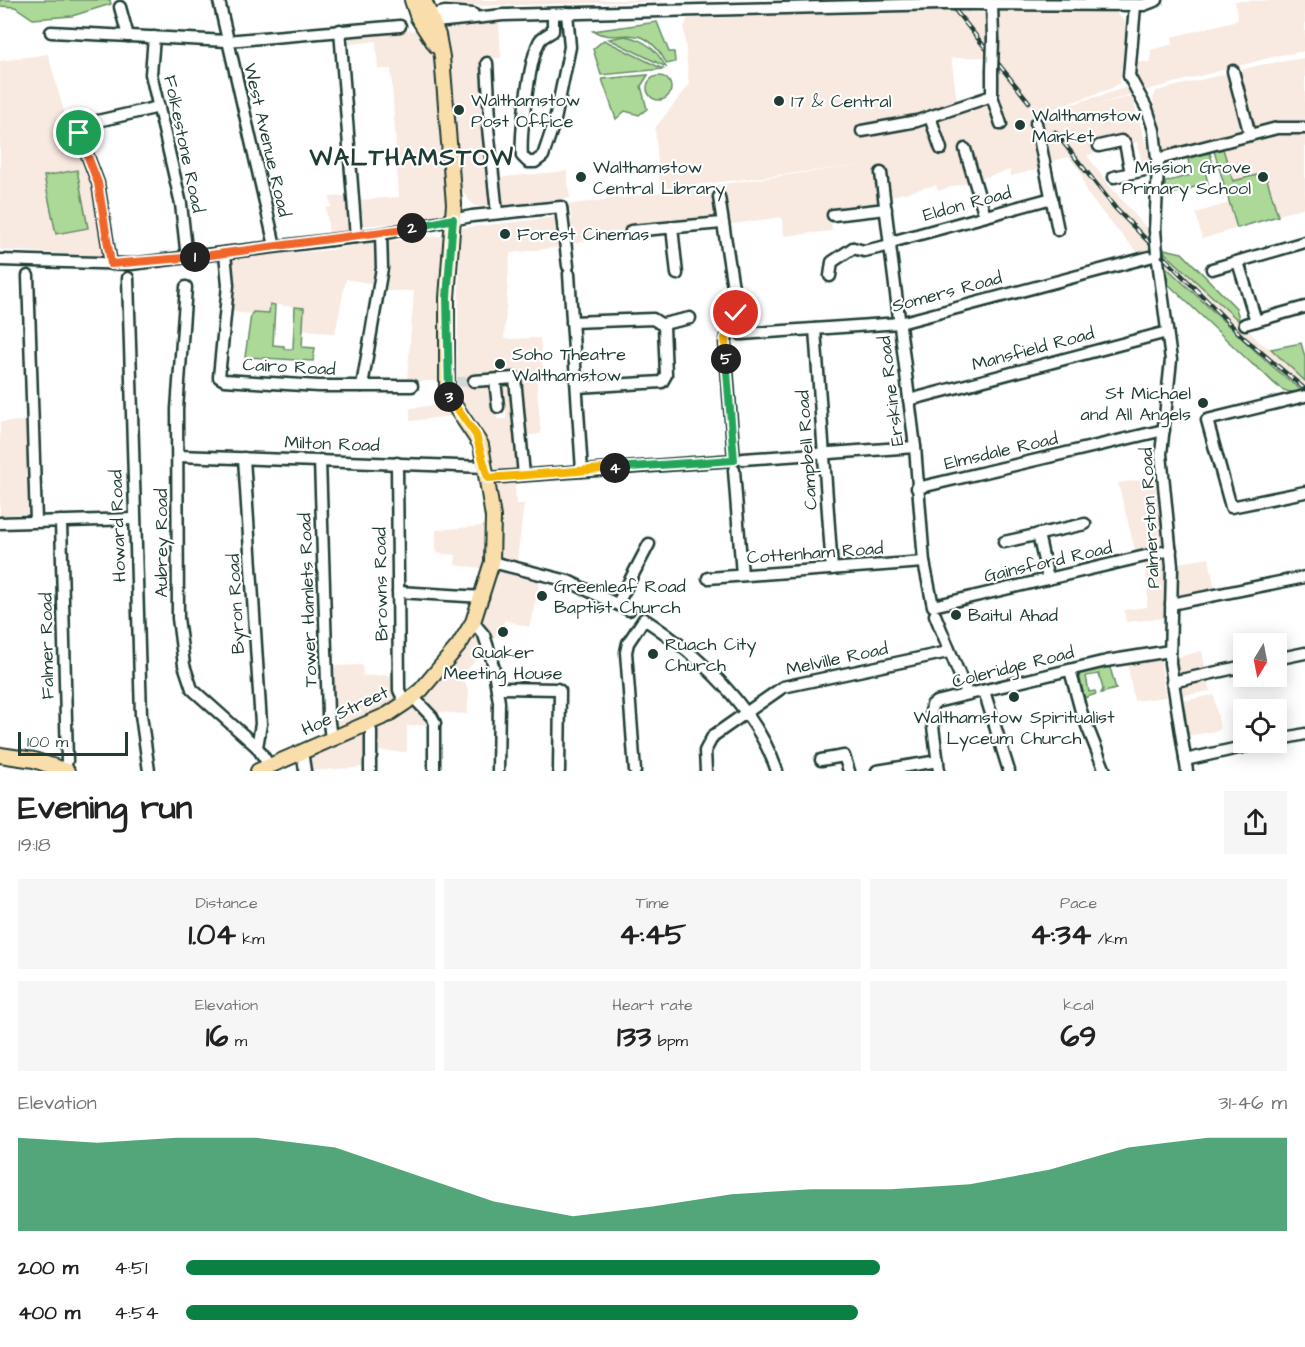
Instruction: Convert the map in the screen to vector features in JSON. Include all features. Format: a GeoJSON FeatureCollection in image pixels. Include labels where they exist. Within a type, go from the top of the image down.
{"type":"FeatureCollection","features":[{"type":"Feature","properties":{"kind":"main road","name":"Hoe Street"},"geometry":{"type":"LineString","coordinates":[[264,768],[367,724],[409,700],[459,645],[473,622],[483,597],[492,562],[493,517],[487,472],[476,435],[450,399],[452,382],[447,298],[453,193],[440,50],[426,20],[412,0]]}},
{"type":"Feature","properties":{"kind":"main road","name":"Hoe Street"},"geometry":{"type":"LineString","coordinates":[[424,0],[426,20]]}},
{"type":"Feature","properties":{"kind":"main road"},"geometry":{"type":"LineString","coordinates":[[0,755],[34,765],[65,770]]}},
{"type":"Feature","properties":{"kind":"street"},"geometry":{"type":"LineString","coordinates":[[426,20],[567,13],[941,4],[1135,6],[1148,5],[1157,0]]}},
{"type":"Feature","properties":{"kind":"street","name":"West Avenue Road"},"geometry":{"type":"LineString","coordinates":[[219,1],[275,246]]}},
{"type":"Feature","properties":{"kind":"street"},"geometry":{"type":"LineString","coordinates":[[992,4],[992,96],[1001,124]]}},
{"type":"Feature","properties":{"kind":"street","name":"Palmerston Road"},"geometry":{"type":"LineString","coordinates":[[1135,6],[1129,76],[1149,114],[1158,163],[1155,230],[1171,360],[1161,464],[1171,550],[1172,682],[1186,766]]}},
{"type":"Feature","properties":{"kind":"street"},"geometry":{"type":"LineString","coordinates":[[120,8],[128,36]]}},
{"type":"Feature","properties":{"kind":"street"},"geometry":{"type":"LineString","coordinates":[[553,14],[553,31],[538,44],[531,73],[522,142],[522,156],[528,162],[535,162],[543,156],[555,120],[570,47],[567,13]]}},
{"type":"Feature","properties":{"kind":"street"},"geometry":{"type":"LineString","coordinates":[[51,32],[227,41],[400,26]]}},
{"type":"Feature","properties":{"kind":"street"},"geometry":{"type":"LineString","coordinates":[[340,30],[356,237]]}},
{"type":"Feature","properties":{"kind":"street","name":"Folkestone Road"},"geometry":{"type":"LineString","coordinates":[[154,37],[151,74],[186,231],[187,258]]}},
{"type":"Feature","properties":{"kind":"street"},"geometry":{"type":"LineString","coordinates":[[487,63],[490,119],[488,128],[497,213]]}},
{"type":"Feature","properties":{"kind":"street"},"geometry":{"type":"LineString","coordinates":[[1233,71],[1250,135]]}},
{"type":"Feature","properties":{"kind":"street"},"geometry":{"type":"LineString","coordinates":[[862,131],[930,117],[992,96]]}},
{"type":"Feature","properties":{"kind":"street"},"geometry":{"type":"LineString","coordinates":[[111,264],[98,183],[79,133],[80,125],[159,107]]}},
{"type":"Feature","properties":{"kind":"street"},"geometry":{"type":"LineString","coordinates":[[930,117],[941,149]]}},
{"type":"Feature","properties":{"kind":"street"},"geometry":{"type":"LineString","coordinates":[[1036,123],[1058,230]]}},
{"type":"Feature","properties":{"kind":"street"},"geometry":{"type":"LineString","coordinates":[[1114,177],[1277,128],[1305,128]]}},
{"type":"Feature","properties":{"kind":"street"},"geometry":{"type":"LineString","coordinates":[[1099,146],[1121,141],[1125,143],[1131,173]]}},
{"type":"Feature","properties":{"kind":"street"},"geometry":{"type":"LineString","coordinates":[[966,149],[985,216]]}},
{"type":"Feature","properties":{"kind":"street","name":"Erskine Road"},"geometry":{"type":"LineString","coordinates":[[881,173],[915,447],[924,562],[934,610],[948,652],[967,693]]}},
{"type":"Feature","properties":{"kind":"street"},"geometry":{"type":"LineString","coordinates":[[719,197],[736,307],[725,341],[737,463],[742,575]]}},
{"type":"Feature","properties":{"kind":"street","name":"Eldon Road"},"geometry":{"type":"LineString","coordinates":[[830,276],[832,262],[852,243],[864,250],[891,244],[1052,198]]}},
{"type":"Feature","properties":{"kind":"street"},"geometry":{"type":"LineString","coordinates":[[0,260],[111,264],[187,258],[381,234],[453,219],[561,207],[568,270],[582,471]]}},
{"type":"Feature","properties":{"kind":"street"},"geometry":{"type":"LineString","coordinates":[[833,214],[886,208]]}},
{"type":"Feature","properties":{"kind":"street"},"geometry":{"type":"LineString","coordinates":[[631,231],[722,223]]}},
{"type":"Feature","properties":{"kind":"street"},"geometry":{"type":"LineString","coordinates":[[672,227],[677,274]]}},
{"type":"Feature","properties":{"kind":"street"},"geometry":{"type":"LineString","coordinates":[[362,386],[382,267],[381,234]]}},
{"type":"Feature","properties":{"kind":"street"},"geometry":{"type":"LineString","coordinates":[[1212,269],[1305,242]]}},
{"type":"Feature","properties":{"kind":"street","name":"Cairo Road"},"geometry":{"type":"LineString","coordinates":[[225,253],[228,285],[219,377],[224,380],[261,383],[411,386]]}},
{"type":"Feature","properties":{"kind":"street","name":"Somers Road"},"geometry":{"type":"LineString","coordinates":[[741,334],[900,323],[1157,254]]}},
{"type":"Feature","properties":{"kind":"street"},"geometry":{"type":"LineString","coordinates":[[1238,262],[1250,322],[1305,307]]}},
{"type":"Feature","properties":{"kind":"street"},"geometry":{"type":"LineString","coordinates":[[28,276],[36,521]]}},
{"type":"Feature","properties":{"kind":"street","name":"Howard Road"},"geometry":{"type":"LineString","coordinates":[[128,278],[141,716],[150,771]]}},
{"type":"Feature","properties":{"kind":"street","name":"Aubrey Road"},"geometry":{"type":"LineString","coordinates":[[186,287],[177,380],[178,618],[187,679],[195,693],[257,747],[264,768]]}},
{"type":"Feature","properties":{"kind":"street"},"geometry":{"type":"LineString","coordinates":[[572,322],[653,319],[663,324],[690,318]]}},
{"type":"Feature","properties":{"kind":"street"},"geometry":{"type":"LineString","coordinates":[[577,387],[662,382],[666,375],[663,324]]}},
{"type":"Feature","properties":{"kind":"street","name":"Campbell Road"},"geometry":{"type":"LineString","coordinates":[[815,329],[832,569]]}},
{"type":"Feature","properties":{"kind":"street","name":"Mansfield Road"},"geometry":{"type":"LineString","coordinates":[[909,400],[1167,332]]}},
{"type":"Feature","properties":{"kind":"street"},"geometry":{"type":"LineString","coordinates":[[474,381],[514,378],[524,475]]}},
{"type":"Feature","properties":{"kind":"street"},"geometry":{"type":"LineString","coordinates":[[495,380],[498,407]]}},
{"type":"Feature","properties":{"kind":"street"},"geometry":{"type":"LineString","coordinates":[[1304,396],[1207,420],[1228,505],[1231,507],[1305,492]]}},
{"type":"Feature","properties":{"kind":"street","name":"Elmsdale Road"},"geometry":{"type":"LineString","coordinates":[[917,488],[1164,430]]}},
{"type":"Feature","properties":{"kind":"street","name":"Milton Road"},"geometry":{"type":"LineString","coordinates":[[178,456],[397,463],[524,475],[737,463],[824,453],[915,447]]}},
{"type":"Feature","properties":{"kind":"street","name":"Byron Road"},"geometry":{"type":"LineString","coordinates":[[244,458],[261,724],[257,747]]}},
{"type":"Feature","properties":{"kind":"street","name":"Tower Hamlets Road"},"geometry":{"type":"LineString","coordinates":[[320,460],[328,714],[331,739]]}},
{"type":"Feature","properties":{"kind":"street","name":"Browns Road"},"geometry":{"type":"LineString","coordinates":[[397,463],[399,690],[409,700]]}},
{"type":"Feature","properties":{"kind":"street"},"geometry":{"type":"LineString","coordinates":[[0,523],[134,519]]}},
{"type":"Feature","properties":{"kind":"street","name":"Falmer Road"},"geometry":{"type":"LineString","coordinates":[[61,521],[65,770]]}},
{"type":"Feature","properties":{"kind":"street"},"geometry":{"type":"LineString","coordinates":[[1004,542],[1085,524]]}},
{"type":"Feature","properties":{"kind":"street"},"geometry":{"type":"LineString","coordinates":[[1038,534],[1048,579]]}},
{"type":"Feature","properties":{"kind":"street"},"geometry":{"type":"LineString","coordinates":[[618,603],[649,544]]}},
{"type":"Feature","properties":{"kind":"street","name":"Gainsford Road"},"geometry":{"type":"LineString","coordinates":[[934,610],[1048,579],[1171,550]]}},
{"type":"Feature","properties":{"kind":"street"},"geometry":{"type":"LineString","coordinates":[[492,562],[549,575],[618,603],[629,610]]}},
{"type":"Feature","properties":{"kind":"street","name":"Cottenham Road"},"geometry":{"type":"LineString","coordinates":[[708,578],[924,562]]}},
{"type":"Feature","properties":{"kind":"street"},"geometry":{"type":"LineString","coordinates":[[1171,604],[1305,577]]}},
{"type":"Feature","properties":{"kind":"street"},"geometry":{"type":"LineString","coordinates":[[398,592],[483,597]]}},
{"type":"Feature","properties":{"kind":"street"},"geometry":{"type":"LineString","coordinates":[[635,771],[626,652],[628,643],[644,619],[695,656],[723,685],[771,752],[777,771]]}},
{"type":"Feature","properties":{"kind":"street"},"geometry":{"type":"LineString","coordinates":[[473,622],[484,635],[493,663],[497,688],[498,771]]}},
{"type":"Feature","properties":{"kind":"street","name":"Coleridge Road"},"geometry":{"type":"LineString","coordinates":[[939,766],[932,705],[967,693],[984,691],[1104,662],[1170,651]]}},
{"type":"Feature","properties":{"kind":"street","name":"Melville Road"},"geometry":{"type":"LineString","coordinates":[[706,771],[705,751],[713,736],[790,684],[948,652]]}},
{"type":"Feature","properties":{"kind":"street"},"geometry":{"type":"LineString","coordinates":[[1287,657],[1305,653]]}},
{"type":"Feature","properties":{"kind":"street"},"geometry":{"type":"LineString","coordinates":[[1172,682],[1233,668]]}},
{"type":"Feature","properties":{"kind":"street"},"geometry":{"type":"LineString","coordinates":[[1070,670],[1081,711],[1105,771]]}},
{"type":"Feature","properties":{"kind":"street"},"geometry":{"type":"LineString","coordinates":[[497,688],[557,689],[560,691],[559,771]]}},
{"type":"Feature","properties":{"kind":"street"},"geometry":{"type":"LineString","coordinates":[[984,691],[1009,771]]}},
{"type":"Feature","properties":{"kind":"street"},"geometry":{"type":"LineString","coordinates":[[409,700],[432,717],[435,725],[434,771]]}},
{"type":"Feature","properties":{"kind":"street"},"geometry":{"type":"LineString","coordinates":[[367,724],[371,731],[370,763]]}},
{"type":"Feature","properties":{"kind":"street"},"geometry":{"type":"LineString","coordinates":[[1287,738],[1305,734]]}},
{"type":"Feature","properties":{"kind":"street"},"geometry":{"type":"LineString","coordinates":[[302,751],[305,771]]}},
{"type":"Feature","properties":{"kind":"street"},"geometry":{"type":"LineString","coordinates":[[1186,766],[1233,752]]}},
{"type":"Feature","properties":{"kind":"street"},"geometry":{"type":"LineString","coordinates":[[821,760],[844,756],[849,771]]}},
{"type":"Feature","properties":{"kind":"street"},"geometry":{"type":"LineString","coordinates":[[877,771],[939,766]]}},
{"type":"Feature","properties":{"kind":"shaded area"},"geometry":{"type":"Polygon","coordinates":[[[447,0],[662,1],[484,6],[452,5],[447,0]]]}},
{"type":"Feature","properties":{"kind":"shaded area"},"geometry":{"type":"Polygon","coordinates":[[[1305,0],[1305,51],[1280,55],[1143,91],[1134,77],[1136,62],[1150,62],[1151,50],[1173,44],[1172,37],[1238,20],[1235,1],[1305,0]]]}},
{"type":"Feature","properties":{"kind":"shaded area"},"geometry":{"type":"Polygon","coordinates":[[[945,8],[946,11],[984,13],[987,20],[986,57],[951,58],[958,108],[997,94],[995,14],[1002,8],[1115,12],[1126,22],[1120,83],[1110,89],[1012,123],[1128,87],[1132,94],[1097,105],[1132,96],[1151,162],[1142,164],[1137,142],[1087,155],[1107,183],[1149,231],[1150,249],[1137,252],[1111,223],[1086,192],[1081,172],[1069,157],[1052,161],[1046,135],[1043,168],[1011,176],[1010,170],[938,191],[936,185],[889,197],[889,208],[831,215],[832,231],[784,236],[782,217],[726,225],[721,190],[710,191],[715,214],[710,220],[632,225],[632,228],[625,231],[572,244],[571,210],[567,210],[566,205],[863,165],[660,189],[655,128],[689,85],[684,29],[687,19],[945,8]]]}},
{"type":"Feature","properties":{"kind":"shaded area"},"geometry":{"type":"Polygon","coordinates":[[[499,22],[501,58],[489,59],[493,178],[567,171],[570,198],[486,207],[474,206],[460,189],[446,33],[449,27],[499,22]]]}},
{"type":"Feature","properties":{"kind":"shaded area"},"geometry":{"type":"Polygon","coordinates":[[[420,31],[437,59],[449,206],[443,213],[424,220],[364,226],[360,200],[399,197],[391,69],[378,69],[376,41],[349,44],[348,34],[420,31]]]}},
{"type":"Feature","properties":{"kind":"shaded area"},"geometry":{"type":"Polygon","coordinates":[[[48,54],[66,119],[98,202],[104,256],[0,250],[0,61],[48,54]]]}},
{"type":"Feature","properties":{"kind":"shaded area"},"geometry":{"type":"Polygon","coordinates":[[[1305,58],[1305,123],[1284,122],[1169,152],[1162,147],[1153,99],[1156,91],[1260,65],[1305,58]]]}},
{"type":"Feature","properties":{"kind":"shaded area","name":"Mission Grove Primary School"},"geometry":{"type":"Polygon","coordinates":[[[1284,133],[1305,134],[1305,207],[1202,239],[1196,213],[1229,203],[1214,151],[1284,133]]]}},
{"type":"Feature","properties":{"kind":"shaded area"},"geometry":{"type":"Polygon","coordinates":[[[347,196],[349,232],[329,233],[326,208],[331,207],[330,197],[347,196]]]}},
{"type":"Feature","properties":{"kind":"shaded area"},"geometry":{"type":"Polygon","coordinates":[[[558,217],[561,247],[510,253],[504,339],[540,338],[543,370],[537,371],[536,374],[541,434],[529,435],[530,470],[493,473],[488,445],[462,405],[455,383],[491,381],[497,419],[506,419],[506,409],[500,409],[498,384],[511,377],[456,382],[461,228],[558,217]]]}},
{"type":"Feature","properties":{"kind":"shaded area"},"geometry":{"type":"Polygon","coordinates":[[[441,236],[443,243],[438,312],[442,313],[442,381],[407,381],[414,291],[386,291],[390,263],[387,241],[441,236]]]}},
{"type":"Feature","properties":{"kind":"shaded area"},"geometry":{"type":"Polygon","coordinates":[[[378,241],[379,259],[375,284],[346,279],[335,334],[302,329],[304,308],[270,304],[269,316],[233,312],[235,288],[232,258],[331,250],[378,241]]]}},
{"type":"Feature","properties":{"kind":"shaded area"},"geometry":{"type":"Polygon","coordinates":[[[1164,249],[1182,253],[1236,308],[1240,322],[1261,343],[1271,349],[1301,343],[1305,357],[1305,391],[1290,394],[1282,391],[1268,374],[1252,364],[1168,284],[1164,249]]]}},
{"type":"Feature","properties":{"kind":"shaded area"},"geometry":{"type":"Polygon","coordinates":[[[446,404],[453,416],[410,421],[410,408],[446,404]]]}},
{"type":"Feature","properties":{"kind":"shaded area"},"geometry":{"type":"Polygon","coordinates":[[[28,421],[30,513],[0,516],[0,422],[28,421]]]}},
{"type":"Feature","properties":{"kind":"shaded area"},"geometry":{"type":"Polygon","coordinates":[[[1155,478],[1166,562],[1164,618],[1126,622],[1124,610],[1147,607],[1148,587],[1143,557],[1137,558],[1118,483],[1155,478]]]}},
{"type":"Feature","properties":{"kind":"shaded area"},"geometry":{"type":"Polygon","coordinates":[[[515,483],[516,504],[524,504],[517,560],[499,557],[494,484],[515,483]]]}},
{"type":"Feature","properties":{"kind":"shaded area"},"geometry":{"type":"Polygon","coordinates":[[[484,526],[483,568],[455,565],[456,555],[436,553],[436,530],[484,526]]]}},
{"type":"Feature","properties":{"kind":"shaded area"},"geometry":{"type":"Polygon","coordinates":[[[1209,558],[1215,591],[1178,599],[1178,563],[1209,558]]]}},
{"type":"Feature","properties":{"kind":"shaded area"},"geometry":{"type":"Polygon","coordinates":[[[497,569],[541,579],[529,627],[505,620],[492,642],[486,627],[478,620],[497,569]]]}},
{"type":"Feature","properties":{"kind":"shaded area"},"geometry":{"type":"Polygon","coordinates":[[[473,631],[482,642],[483,652],[462,676],[469,692],[467,714],[438,712],[420,697],[473,631]]]}},
{"type":"Feature","properties":{"kind":"shaded area"},"geometry":{"type":"Polygon","coordinates":[[[1202,651],[1210,691],[1179,696],[1177,657],[1202,651]]]}},
{"type":"Feature","properties":{"kind":"shaded area"},"geometry":{"type":"Polygon","coordinates":[[[1160,656],[1165,697],[1134,701],[1127,661],[1160,656]]]}},
{"type":"Feature","properties":{"kind":"shaded area"},"geometry":{"type":"Polygon","coordinates":[[[362,665],[363,676],[395,675],[396,702],[337,727],[332,726],[330,666],[362,665]]]}},
{"type":"Feature","properties":{"kind":"shaded area"},"geometry":{"type":"Polygon","coordinates":[[[1214,695],[1220,730],[1187,736],[1182,701],[1214,695]]]}},
{"type":"Feature","properties":{"kind":"shaded area"},"geometry":{"type":"Polygon","coordinates":[[[411,705],[429,724],[407,726],[407,752],[379,751],[378,724],[411,705]]]}},
{"type":"Feature","properties":{"kind":"shaded area"},"geometry":{"type":"Polygon","coordinates":[[[360,733],[365,735],[365,767],[308,771],[308,754],[360,733]]]}},
{"type":"Feature","properties":{"kind":"green space"},"geometry":{"type":"Polygon","coordinates":[[[0,0],[110,0],[111,4],[72,16],[33,19],[15,7],[0,6],[0,0]]]}},
{"type":"Feature","properties":{"kind":"green space"},"geometry":{"type":"Polygon","coordinates":[[[657,22],[669,52],[674,52],[675,62],[667,64],[658,49],[640,36],[603,35],[593,31],[657,22]]]}},
{"type":"Feature","properties":{"kind":"green space"},"geometry":{"type":"Polygon","coordinates":[[[625,36],[649,46],[666,67],[609,39],[625,36]]]}},
{"type":"Feature","properties":{"kind":"green space"},"geometry":{"type":"Polygon","coordinates":[[[604,40],[663,69],[601,75],[593,49],[604,40]]]}},
{"type":"Feature","properties":{"kind":"green space"},"geometry":{"type":"Polygon","coordinates":[[[648,75],[641,86],[647,109],[639,115],[625,111],[616,119],[602,79],[648,75]]]}},
{"type":"Feature","properties":{"kind":"green space"},"geometry":{"type":"Polygon","coordinates":[[[659,76],[668,79],[671,88],[668,97],[659,100],[650,97],[647,88],[650,79],[659,76]]]}},
{"type":"Feature","properties":{"kind":"green space"},"geometry":{"type":"Polygon","coordinates":[[[1223,149],[1233,181],[1265,173],[1278,216],[1237,228],[1214,151],[1223,149]]]}},
{"type":"Feature","properties":{"kind":"green space"},"geometry":{"type":"Polygon","coordinates":[[[1210,153],[1214,169],[1205,171],[1208,183],[1165,196],[1165,182],[1191,175],[1188,159],[1210,153]]]}},
{"type":"Feature","properties":{"kind":"green space"},"geometry":{"type":"Polygon","coordinates":[[[77,170],[88,228],[56,234],[44,176],[77,170]]]}},
{"type":"Feature","properties":{"kind":"green space"},"geometry":{"type":"Polygon","coordinates":[[[1164,249],[1182,253],[1236,308],[1240,322],[1165,253],[1164,249]]]}},
{"type":"Feature","properties":{"kind":"green space"},"geometry":{"type":"Polygon","coordinates":[[[1167,268],[1266,361],[1302,391],[1293,392],[1280,388],[1252,364],[1168,284],[1167,268]]]}},
{"type":"Feature","properties":{"kind":"green space"},"geometry":{"type":"Polygon","coordinates":[[[270,304],[275,305],[273,345],[284,346],[284,349],[293,349],[295,307],[304,308],[302,347],[315,348],[313,361],[245,357],[251,315],[253,312],[269,313],[270,304]]]}},
{"type":"Feature","properties":{"kind":"green space"},"geometry":{"type":"Polygon","coordinates":[[[1301,343],[1305,357],[1305,381],[1271,349],[1301,343]]]}},
{"type":"Feature","properties":{"kind":"green space"},"geometry":{"type":"Polygon","coordinates":[[[1110,667],[1116,689],[1101,693],[1103,689],[1099,674],[1086,676],[1089,692],[1095,691],[1096,694],[1084,698],[1079,674],[1110,667]]]}},
{"type":"Feature","properties":{"kind":"tunnel"},"geometry":{"type":"LineString","coordinates":[[457,382],[474,381]]}},
{"type":"Feature","properties":{"kind":"railway"},"geometry":{"type":"LineString","coordinates":[[947,0],[1029,102]]}},
{"type":"Feature","properties":{"kind":"railway"},"geometry":{"type":"LineString","coordinates":[[1055,132],[1116,209],[1244,338],[1305,389]]}},
{"type":"Feature","properties":{"kind":"place","name":"17 & Central"},"geometry":{"type":"Point","coordinates":[779,101]}},
{"type":"Feature","properties":{"kind":"place","name":"Walthamstow Post Office"},"geometry":{"type":"Point","coordinates":[459,110]}},
{"type":"Feature","properties":{"kind":"place","name":"Walthamstow Market"},"geometry":{"type":"Point","coordinates":[1020,125]}},
{"type":"Feature","properties":{"kind":"place","name":"Walthamstow Central Library"},"geometry":{"type":"Point","coordinates":[581,177]}},
{"type":"Feature","properties":{"kind":"place","name":"Mission Grove Primary School"},"geometry":{"type":"Point","coordinates":[1263,177]}},
{"type":"Feature","properties":{"kind":"place","name":"Forest Cinemas"},"geometry":{"type":"Point","coordinates":[505,234]}},
{"type":"Feature","properties":{"kind":"place","name":"Soho Theatre Walthamstow"},"geometry":{"type":"Point","coordinates":[500,364]}},
{"type":"Feature","properties":{"kind":"place","name":"St Michael and All Angels"},"geometry":{"type":"Point","coordinates":[1203,403]}},
{"type":"Feature","properties":{"kind":"place","name":"Greenleaf Road Baptist Church"},"geometry":{"type":"Point","coordinates":[542,596]}},
{"type":"Feature","properties":{"kind":"place","name":"Baitul Ahad"},"geometry":{"type":"Point","coordinates":[956,615]}},
{"type":"Feature","properties":{"kind":"place","name":"Quaker Meeting House"},"geometry":{"type":"Point","coordinates":[503,632]}},
{"type":"Feature","properties":{"kind":"place","name":"Ruach City Church"},"geometry":{"type":"Point","coordinates":[653,654]}},
{"type":"Feature","properties":{"kind":"place","name":"Walthamstow Spiritualist Lyceum Church"},"geometry":{"type":"Point","coordinates":[1014,697]}},
{"type":"Feature","properties":{"kind":"district","name":"WALTHAMSTOW"},"geometry":{"type":"Point","coordinates":[412,158]}},
{"type":"Feature","properties":{"kind":"route"},"geometry":{"type":"LineString","coordinates":[[79,133],[92,161],[98,183],[108,233],[111,264],[131,264],[275,246],[283,247],[381,234],[453,219],[447,298],[447,386],[450,399],[481,445],[488,478],[734,460],[725,341],[736,313]]}}]}
